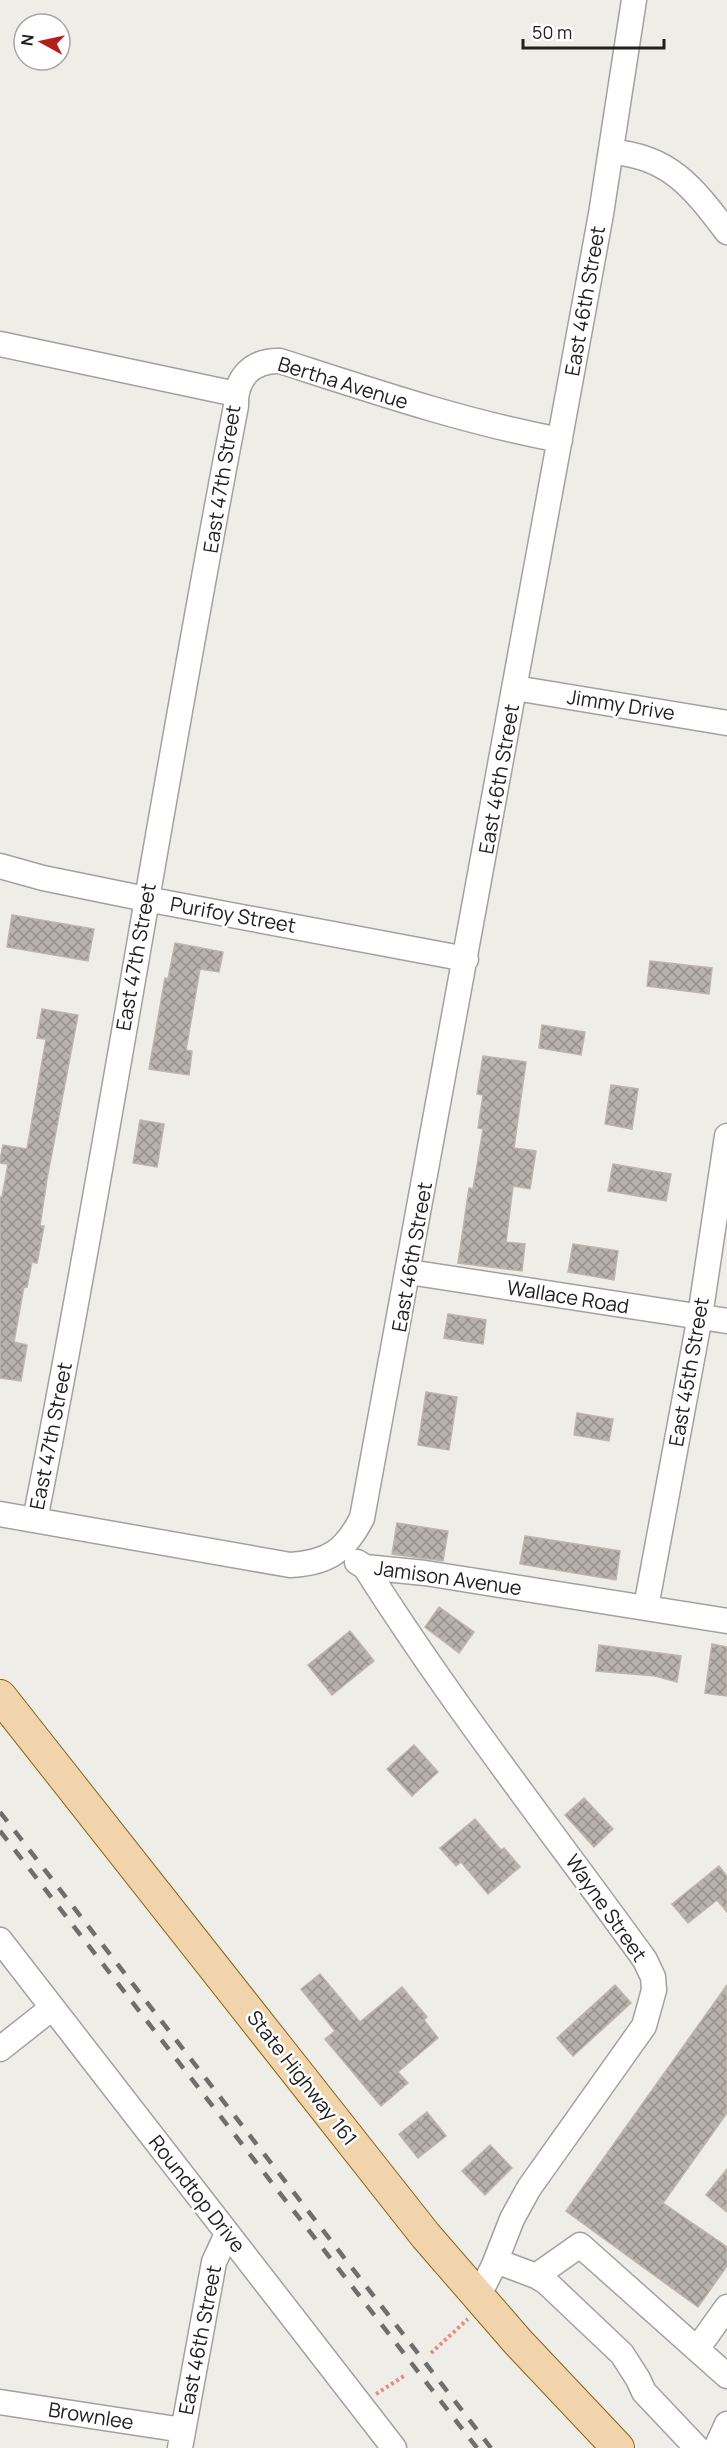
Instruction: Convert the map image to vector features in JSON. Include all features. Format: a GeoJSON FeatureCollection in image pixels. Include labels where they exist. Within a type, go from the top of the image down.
{"type":"FeatureCollection","features":[{"type":"Feature","properties":{"kind":"main road","name":"State Highway 161"},"geometry":{"type":"LineString","coordinates":[[0,1696],[426,2236],[482,2301],[618,2448]]}},
{"type":"Feature","properties":{"kind":"street","name":"East 46th Street"},"geometry":{"type":"LineString","coordinates":[[340,1550],[353,1535],[362,1518],[409,1272],[612,152],[634,0]]}},
{"type":"Feature","properties":{"kind":"street"},"geometry":{"type":"LineString","coordinates":[[612,152],[630,153],[653,160],[669,169],[700,197],[721,225]]}},
{"type":"Feature","properties":{"kind":"street"},"geometry":{"type":"LineString","coordinates":[[0,344],[236,394]]}},
{"type":"Feature","properties":{"kind":"street","name":"Bertha Avenue"},"geometry":{"type":"LineString","coordinates":[[236,394],[246,374],[255,365],[268,360],[280,361],[438,412],[501,429],[560,440]]}},
{"type":"Feature","properties":{"kind":"street","name":"East 47th Street"},"geometry":{"type":"LineString","coordinates":[[35,1520],[98,1192],[146,899],[236,406],[236,394]]}},
{"type":"Feature","properties":{"kind":"street","name":"Jimmy Drive"},"geometry":{"type":"LineString","coordinates":[[515,688],[727,723]]}},
{"type":"Feature","properties":{"kind":"street","name":"Purifoy Street"},"geometry":{"type":"LineString","coordinates":[[0,866],[43,878],[146,899],[466,959]]}},
{"type":"Feature","properties":{"kind":"street","name":"East 45th Street"},"geometry":{"type":"LineString","coordinates":[[646,1607],[700,1316],[727,1136]]}},
{"type":"Feature","properties":{"kind":"street","name":"Wallace Road"},"geometry":{"type":"LineString","coordinates":[[409,1272],[727,1321]]}},
{"type":"Feature","properties":{"kind":"street"},"geometry":{"type":"LineString","coordinates":[[0,1514],[290,1565],[324,1560],[340,1550]]}},
{"type":"Feature","properties":{"kind":"street","name":"Jamison Avenue"},"geometry":{"type":"LineString","coordinates":[[340,1550],[365,1567],[425,1573],[727,1621]]}},
{"type":"Feature","properties":{"kind":"street","name":"Wayne Street"},"geometry":{"type":"LineString","coordinates":[[365,1567],[471,1724],[645,1960],[653,1977],[654,1990],[644,2026],[529,2188],[512,2219],[482,2301]]}},
{"type":"Feature","properties":{"kind":"street","name":"Roundtop Drive"},"geometry":{"type":"LineString","coordinates":[[0,1940],[394,2448]]}},
{"type":"Feature","properties":{"kind":"street"},"geometry":{"type":"LineString","coordinates":[[0,2049],[52,2008]]}},
{"type":"Feature","properties":{"kind":"street","name":"East 46th Street"},"geometry":{"type":"LineString","coordinates":[[181,2439],[214,2262],[227,2234]]}},
{"type":"Feature","properties":{"kind":"street"},"geometry":{"type":"LineString","coordinates":[[536,2276],[580,2245],[727,2376]]}},
{"type":"Feature","properties":{"kind":"street"},"geometry":{"type":"LineString","coordinates":[[496,2261],[536,2276],[622,2354],[644,2392],[697,2448]]}},
{"type":"Feature","properties":{"kind":"street"},"geometry":{"type":"LineString","coordinates":[[697,2349],[727,2307]]}},
{"type":"Feature","properties":{"kind":"street","name":"Brownlee"},"geometry":{"type":"LineString","coordinates":[[0,2402],[181,2439]]}},
{"type":"Feature","properties":{"kind":"street"},"geometry":{"type":"LineString","coordinates":[[716,2448],[727,2424]]}},
{"type":"Feature","properties":{"kind":"path"},"geometry":{"type":"LineString","coordinates":[[431,2353],[482,2301]]}},
{"type":"Feature","properties":{"kind":"path"},"geometry":{"type":"LineString","coordinates":[[355,2398],[375,2395],[404,2376]]}},
{"type":"Feature","properties":{"kind":"building"},"geometry":{"type":"Polygon","coordinates":[[[12,915],[94,929],[88,961],[7,947],[12,915]]]}},
{"type":"Feature","properties":{"kind":"building"},"geometry":{"type":"Polygon","coordinates":[[[175,943],[223,952],[219,972],[200,969],[186,1050],[192,1051],[189,1075],[149,1069],[165,978],[168,979],[175,943]]]}},
{"type":"Feature","properties":{"kind":"building"},"geometry":{"type":"Polygon","coordinates":[[[650,961],[712,968],[709,994],[647,986],[650,961]]]}},
{"type":"Feature","properties":{"kind":"building"},"geometry":{"type":"Polygon","coordinates":[[[42,1009],[78,1015],[47,1179],[40,1226],[44,1226],[37,1263],[32,1262],[27,1287],[24,1286],[14,1342],[27,1345],[21,1381],[0,1378],[0,1197],[2,1197],[8,1164],[0,1163],[0,1160],[3,1145],[27,1149],[46,1039],[37,1038],[42,1009]]]}},
{"type":"Feature","properties":{"kind":"building"},"geometry":{"type":"Polygon","coordinates":[[[542,1025],[585,1032],[581,1055],[539,1048],[542,1025]]]}},
{"type":"Feature","properties":{"kind":"building"},"geometry":{"type":"Polygon","coordinates":[[[483,1056],[526,1062],[514,1148],[536,1151],[530,1189],[513,1186],[506,1242],[525,1244],[522,1271],[458,1263],[469,1188],[473,1189],[483,1129],[478,1128],[483,1095],[477,1094],[483,1056]]]}},
{"type":"Feature","properties":{"kind":"building"},"geometry":{"type":"Polygon","coordinates":[[[611,1085],[638,1089],[632,1129],[605,1124],[611,1085]]]}},
{"type":"Feature","properties":{"kind":"building"},"geometry":{"type":"Polygon","coordinates":[[[140,1120],[164,1124],[157,1167],[133,1163],[140,1120]]]}},
{"type":"Feature","properties":{"kind":"building"},"geometry":{"type":"Polygon","coordinates":[[[613,1164],[671,1174],[666,1201],[608,1191],[613,1164]]]}},
{"type":"Feature","properties":{"kind":"building"},"geometry":{"type":"Polygon","coordinates":[[[573,1244],[618,1251],[614,1280],[568,1272],[573,1244]]]}},
{"type":"Feature","properties":{"kind":"building"},"geometry":{"type":"Polygon","coordinates":[[[448,1314],[486,1320],[483,1344],[444,1338],[448,1314]]]}},
{"type":"Feature","properties":{"kind":"building"},"geometry":{"type":"Polygon","coordinates":[[[426,1392],[457,1397],[449,1450],[418,1445],[426,1392]]]}},
{"type":"Feature","properties":{"kind":"building"},"geometry":{"type":"Polygon","coordinates":[[[577,1413],[613,1419],[609,1441],[574,1435],[577,1413]]]}},
{"type":"Feature","properties":{"kind":"building"},"geometry":{"type":"Polygon","coordinates":[[[397,1523],[448,1531],[443,1561],[392,1554],[397,1523]]]}},
{"type":"Feature","properties":{"kind":"building"},"geometry":{"type":"Polygon","coordinates":[[[525,1536],[620,1551],[616,1580],[520,1564],[525,1536]]]}},
{"type":"Feature","properties":{"kind":"building"},"geometry":{"type":"Polygon","coordinates":[[[439,1607],[474,1632],[459,1653],[425,1627],[439,1607]]]}},
{"type":"Feature","properties":{"kind":"building"},"geometry":{"type":"Polygon","coordinates":[[[350,1631],[374,1661],[332,1695],[308,1665],[350,1631]]]}},
{"type":"Feature","properties":{"kind":"building"},"geometry":{"type":"Polygon","coordinates":[[[712,1644],[727,1647],[727,1696],[705,1693],[712,1644]]]}},
{"type":"Feature","properties":{"kind":"building"},"geometry":{"type":"Polygon","coordinates":[[[599,1645],[681,1656],[677,1682],[655,1676],[596,1671],[599,1645]]]}},
{"type":"Feature","properties":{"kind":"building"},"geometry":{"type":"Polygon","coordinates":[[[414,1745],[438,1772],[412,1796],[387,1769],[414,1745]]]}},
{"type":"Feature","properties":{"kind":"building"},"geometry":{"type":"Polygon","coordinates":[[[584,1798],[613,1829],[594,1847],[565,1815],[584,1798]]]}},
{"type":"Feature","properties":{"kind":"building"},"geometry":{"type":"Polygon","coordinates":[[[475,1819],[501,1850],[504,1848],[520,1867],[488,1894],[461,1862],[456,1866],[440,1848],[475,1819]]]}},
{"type":"Feature","properties":{"kind":"building"},"geometry":{"type":"Polygon","coordinates":[[[719,1866],[727,1876],[727,1912],[717,1900],[688,1923],[672,1904],[719,1866]]]}},
{"type":"Feature","properties":{"kind":"building"},"geometry":{"type":"Polygon","coordinates":[[[320,1974],[360,2022],[402,1987],[427,2017],[424,2020],[438,2038],[398,2072],[408,2083],[381,2106],[325,2039],[335,2031],[301,1989],[320,1974]]]}},
{"type":"Feature","properties":{"kind":"building"},"geometry":{"type":"Polygon","coordinates":[[[615,1985],[631,2003],[573,2056],[557,2038],[615,1985]]]}},
{"type":"Feature","properties":{"kind":"building"},"geometry":{"type":"Polygon","coordinates":[[[727,1985],[727,2113],[663,2203],[727,2247],[727,2266],[698,2307],[566,2211],[727,1985]]]}},
{"type":"Feature","properties":{"kind":"building"},"geometry":{"type":"Polygon","coordinates":[[[427,2112],[446,2136],[418,2158],[399,2134],[427,2112]]]}},
{"type":"Feature","properties":{"kind":"building"},"geometry":{"type":"Polygon","coordinates":[[[490,2145],[512,2168],[485,2195],[462,2171],[490,2145]]]}},
{"type":"Feature","properties":{"kind":"building"},"geometry":{"type":"Polygon","coordinates":[[[727,2169],[727,2212],[706,2195],[727,2169]]]}},
{"type":"Feature","properties":{"kind":"railway"},"geometry":{"type":"LineString","coordinates":[[0,1812],[491,2448]]}},
{"type":"Feature","properties":{"kind":"railway"},"geometry":{"type":"LineString","coordinates":[[0,1831],[477,2448]]}}]}
